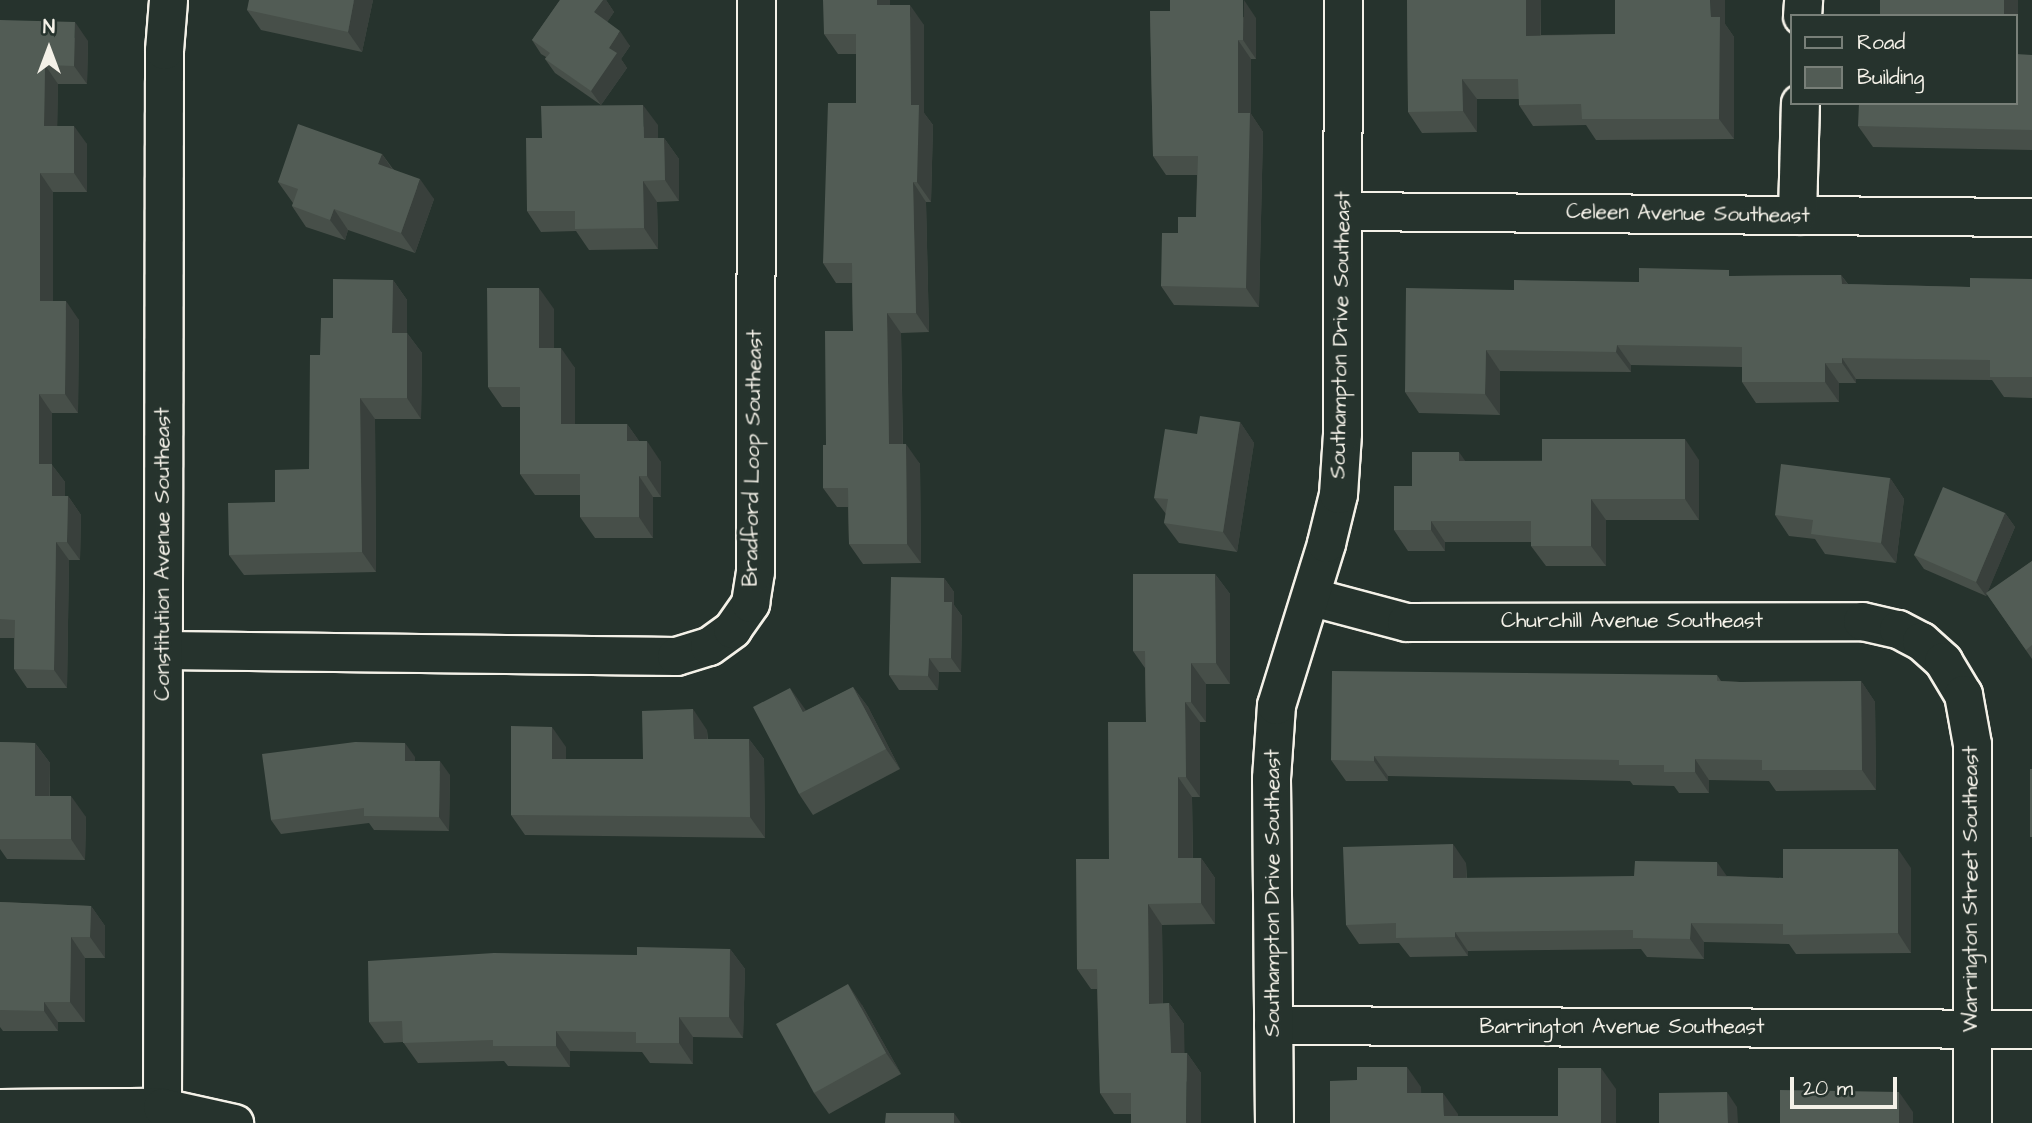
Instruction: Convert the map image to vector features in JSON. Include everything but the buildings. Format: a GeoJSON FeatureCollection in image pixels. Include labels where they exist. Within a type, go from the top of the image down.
{"type":"FeatureCollection","features":[{"type":"Feature","properties":{"kind":"street","name":"Constitution Avenue Southeast"},"geometry":{"type":"LineString","coordinates":[[162,1107],[164,50],[168,0]]}},
{"type":"Feature","properties":{"kind":"street","name":"Bradford Loop Southeast"},"geometry":{"type":"LineString","coordinates":[[163,650],[676,656],[709,646],[732,629],[750,603],[755,572],[756,0]]}},
{"type":"Feature","properties":{"kind":"street","name":"Southampton Drive Southeast"},"geometry":{"type":"LineString","coordinates":[[1273,1123],[1271,778],[1276,705],[1288,659],[1312,597],[1338,494],[1343,211],[1343,0]]}},
{"type":"Feature","properties":{"kind":"street"},"geometry":{"type":"LineString","coordinates":[[1797,215],[1800,105]]}},
{"type":"Feature","properties":{"kind":"street","name":"Celeen Avenue Southeast"},"geometry":{"type":"LineString","coordinates":[[1343,211],[2032,217]]}},
{"type":"Feature","properties":{"kind":"street","name":"Churchill Avenue Southeast"},"geometry":{"type":"LineString","coordinates":[[1312,597],[1406,622],[1862,621],[1898,629],[1922,641],[1944,661]]}},
{"type":"Feature","properties":{"kind":"street","name":"Warrington Street Southeast"},"geometry":{"type":"LineString","coordinates":[[1944,661],[1962,694],[1972,744],[1972,1123]]}},
{"type":"Feature","properties":{"kind":"street","name":"Barrington Avenue Southeast"},"geometry":{"type":"LineString","coordinates":[[1273,1025],[2032,1029]]}},
{"type":"Feature","properties":{"kind":"street"},"geometry":{"type":"LineString","coordinates":[[0,1108],[162,1107],[234,1123]]}}]}
